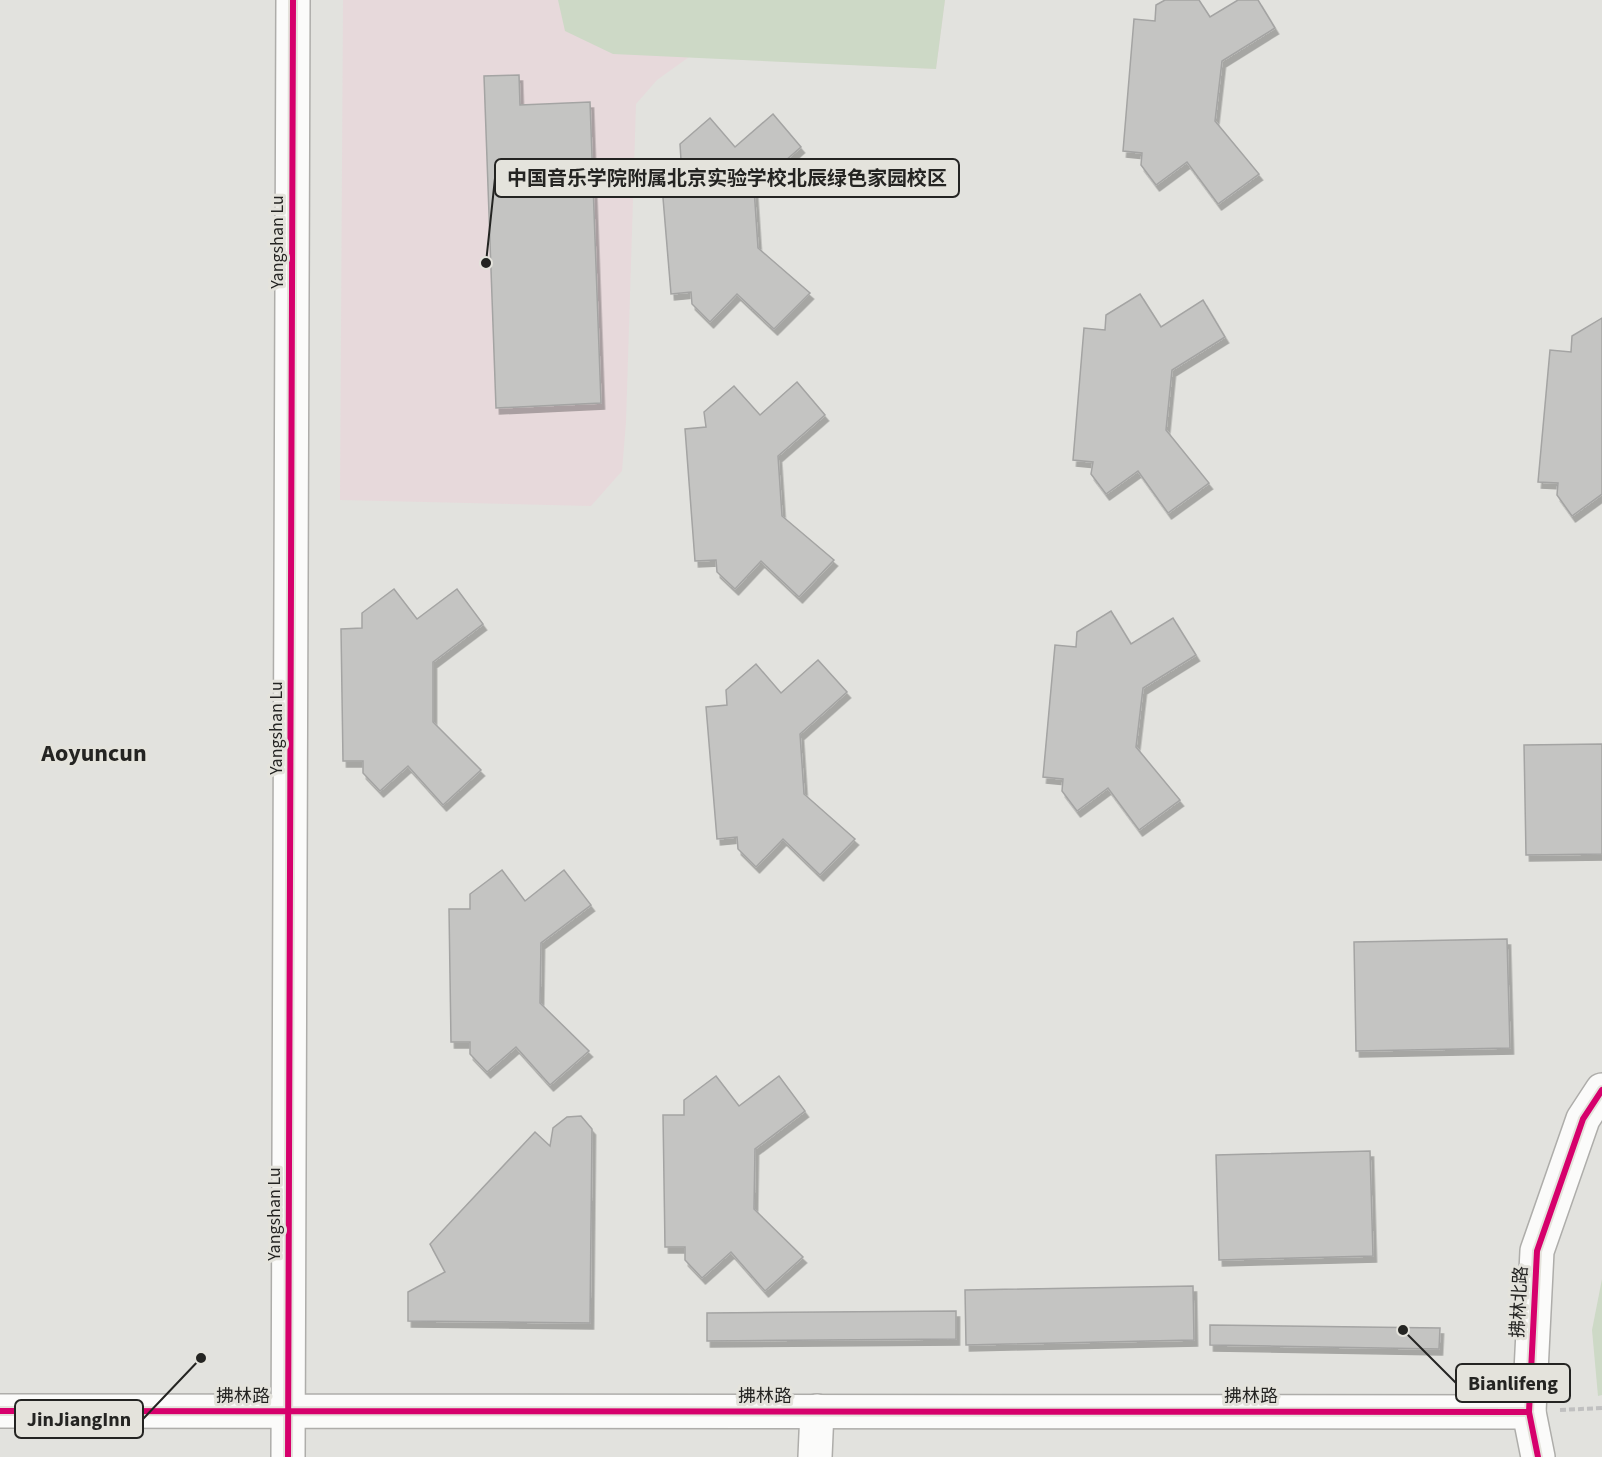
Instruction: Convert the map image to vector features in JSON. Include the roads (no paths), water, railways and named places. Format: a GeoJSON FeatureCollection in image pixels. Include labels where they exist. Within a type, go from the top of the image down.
{"type":"FeatureCollection","features":[{"type":"Feature","properties":{"kind":"street","name":"Yangshan Lu"},"geometry":{"type":"LineString","coordinates":[[288,1457],[293,0]]}},
{"type":"Feature","properties":{"kind":"street","name":"拂林北路"},"geometry":{"type":"LineString","coordinates":[[1538,1457],[1529,1412],[1537,1251],[1583,1119],[1602,1090]]}},
{"type":"Feature","properties":{"kind":"street","name":"拂林路"},"geometry":{"type":"LineString","coordinates":[[0,1411],[1529,1412]]}},
{"type":"Feature","properties":{"kind":"street"},"geometry":{"type":"LineString","coordinates":[[815,1457],[817,1411]]}},
{"type":"Feature","properties":{"kind":"place","name":"中国音乐学院附属北京实验学校北辰绿色家园校区"},"geometry":{"type":"Point","coordinates":[486,263]}},
{"type":"Feature","properties":{"kind":"place","name":"Bianlifeng"},"geometry":{"type":"Point","coordinates":[1403,1330]}},
{"type":"Feature","properties":{"kind":"place","name":"JinJiangInn"},"geometry":{"type":"Point","coordinates":[201,1358]}},
{"type":"Feature","properties":{"kind":"district","name":"Aoyuncun"},"geometry":{"type":"Point","coordinates":[94,753]}}]}
